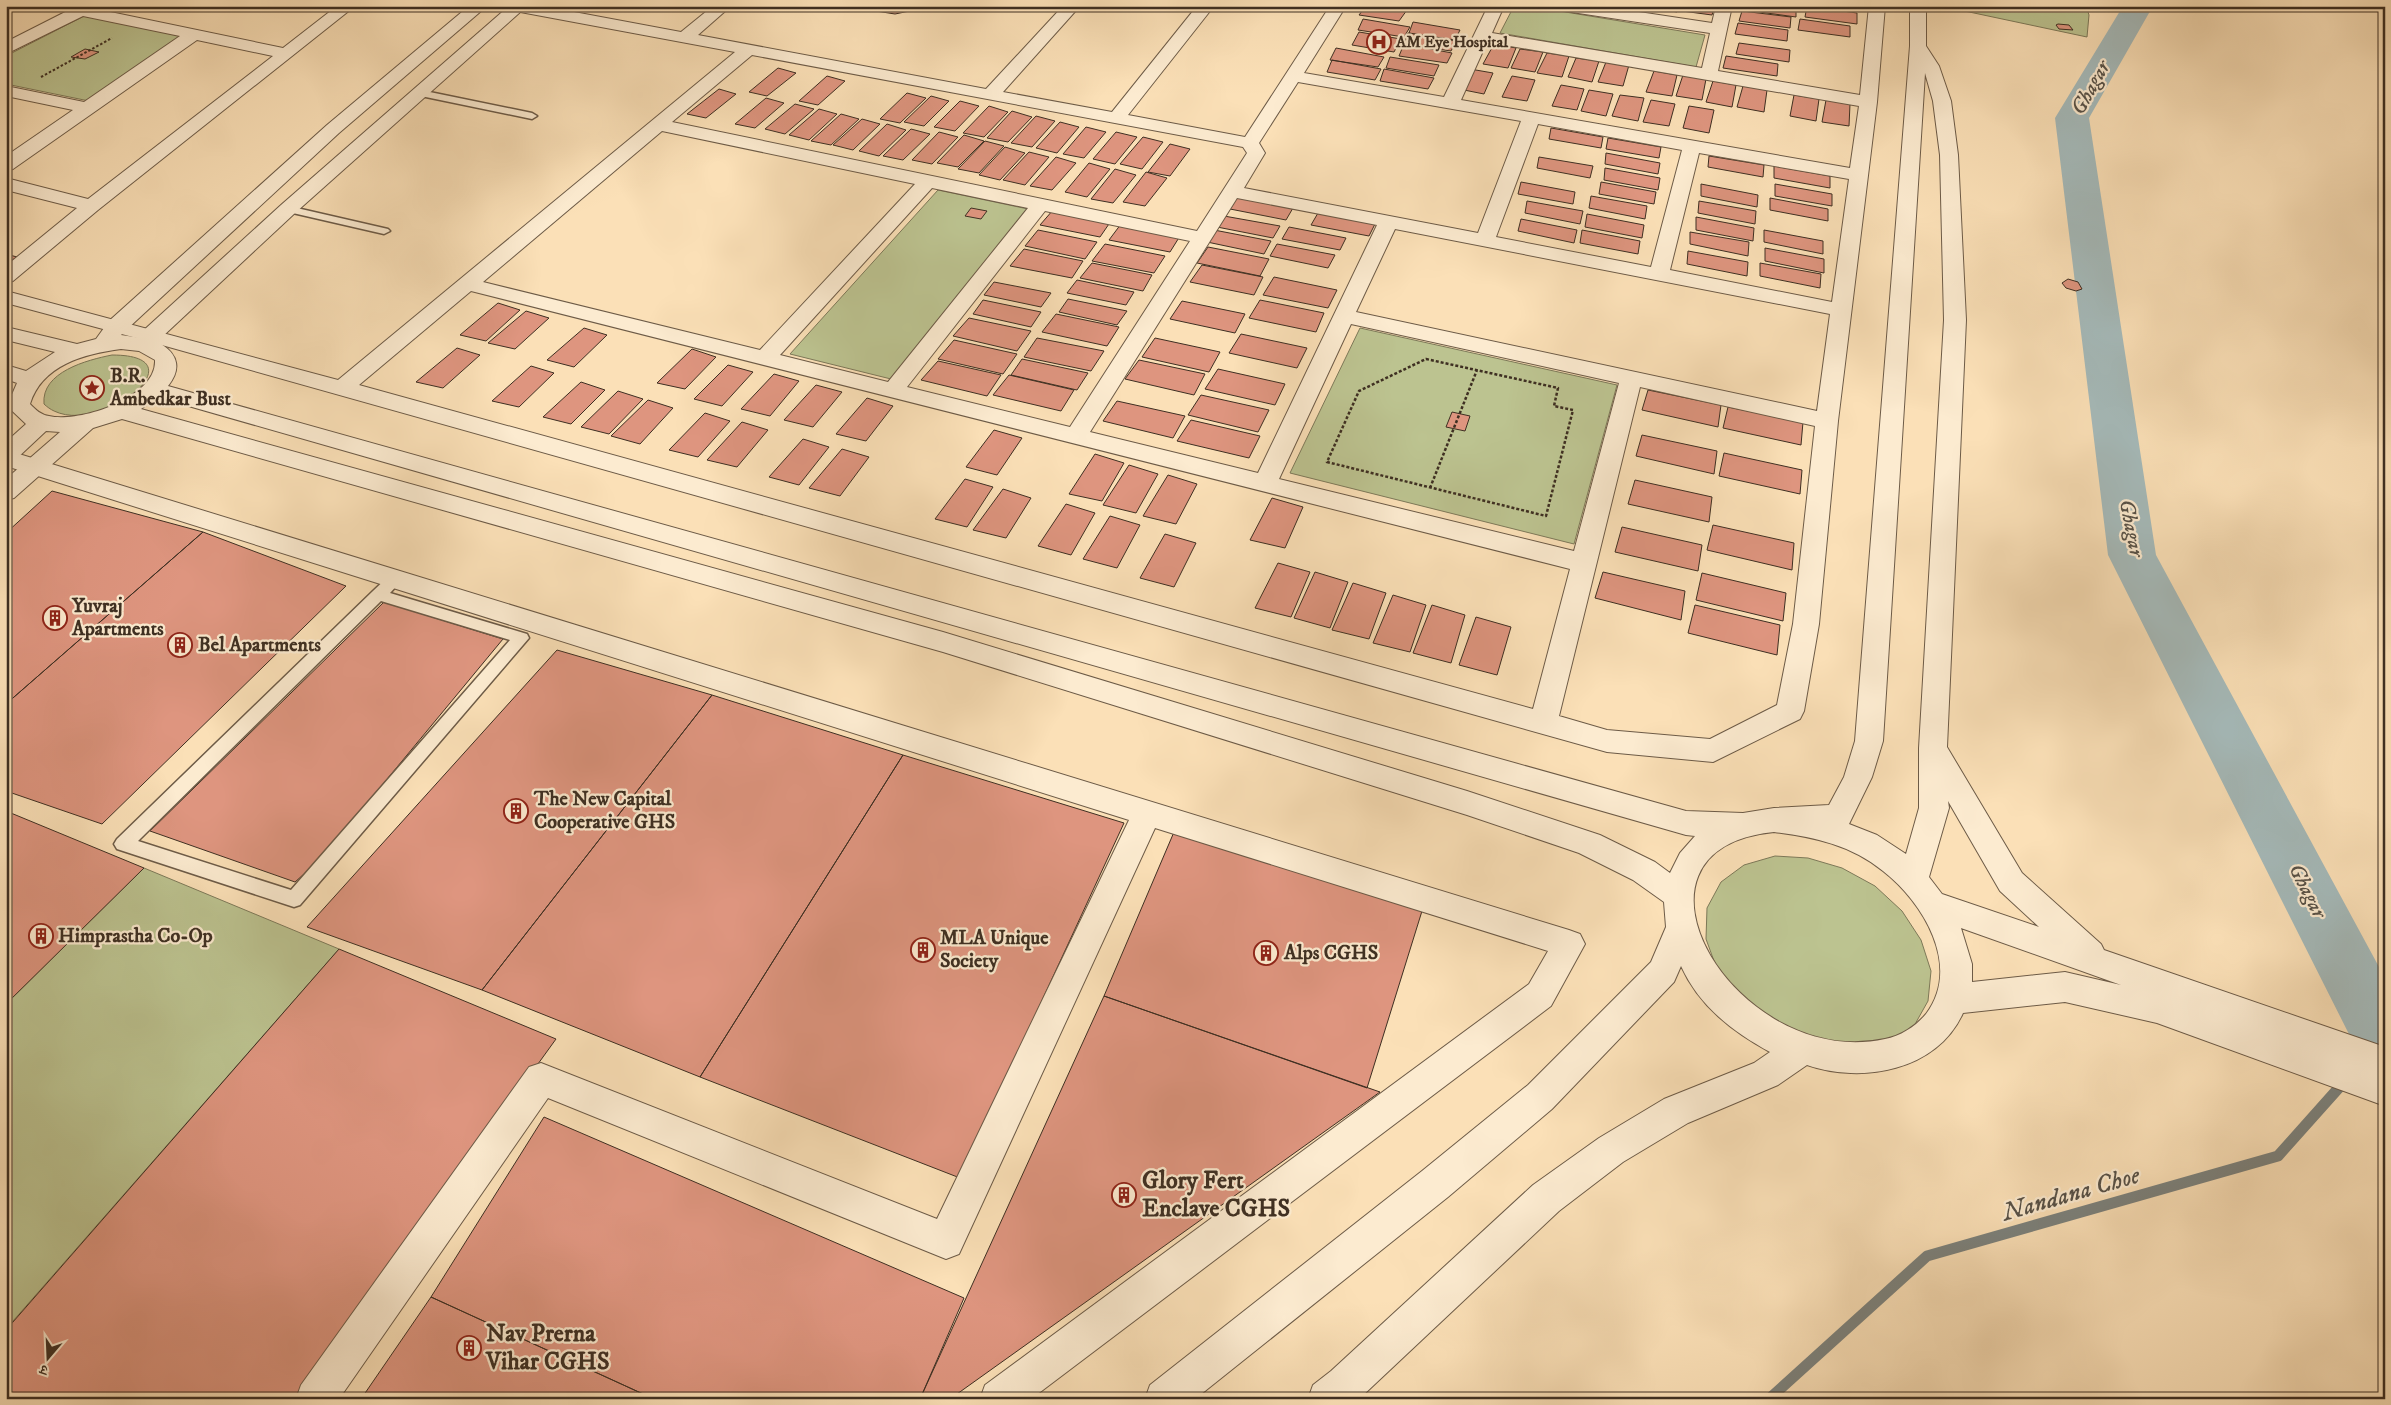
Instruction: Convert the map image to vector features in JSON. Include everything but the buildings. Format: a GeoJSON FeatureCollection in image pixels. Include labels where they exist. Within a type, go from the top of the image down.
{"type":"FeatureCollection","features":[{"type":"Feature","properties":{"kind":"street"},"geometry":{"type":"LineString","coordinates":[[6,277],[91,206],[347,6]]}},
{"type":"Feature","properties":{"kind":"street"},"geometry":{"type":"LineString","coordinates":[[151,340],[162,352],[167,363],[164,375],[154,389],[121,411],[86,422],[61,426],[40,424],[25,417],[18,406],[20,393],[30,379],[51,364],[110,335],[333,129],[479,6]]}},
{"type":"Feature","properties":{"kind":"street"},"geometry":{"type":"LineString","coordinates":[[151,340],[288,209],[517,6],[1250,143],[1256,153],[1076,436]]}},
{"type":"Feature","properties":{"kind":"street"},"geometry":{"type":"LineString","coordinates":[[684,38],[723,6]]}},
{"type":"Feature","properties":{"kind":"street"},"geometry":{"type":"LineString","coordinates":[[990,95],[1072,6]]}},
{"type":"Feature","properties":{"kind":"street"},"geometry":{"type":"LineString","coordinates":[[1116,118],[1206,6]]}},
{"type":"Feature","properties":{"kind":"street"},"geometry":{"type":"LineString","coordinates":[[1250,143],[1338,6]]}},
{"type":"Feature","properties":{"kind":"street"},"geometry":{"type":"LineString","coordinates":[[1450,104],[1496,6]]}},
{"type":"Feature","properties":{"kind":"street"},"geometry":{"type":"LineString","coordinates":[[1565,6],[1719,30]]}},
{"type":"Feature","properties":{"kind":"street"},"geometry":{"type":"LineString","coordinates":[[1709,75],[1724,6]]}},
{"type":"Feature","properties":{"kind":"street"},"geometry":{"type":"LineString","coordinates":[[6,297],[110,335],[151,340],[341,389],[1607,741],[1713,751],[1790,711],[1806,624],[1827,421],[1868,102],[1877,6]]}},
{"type":"Feature","properties":{"kind":"street"},"geometry":{"type":"LineString","coordinates":[[154,389],[1686,823],[1742,825],[1774,820],[1838,817],[1858,777],[1869,741],[1918,46],[1918,6]]}},
{"type":"Feature","properties":{"kind":"street"},"geometry":{"type":"LineString","coordinates":[[6,49],[86,9],[285,53]]}},
{"type":"Feature","properties":{"kind":"street"},"geometry":{"type":"LineString","coordinates":[[6,165],[194,34]]}},
{"type":"Feature","properties":{"kind":"street"},"geometry":{"type":"LineString","coordinates":[[1482,36],[1868,102]]}},
{"type":"Feature","properties":{"kind":"street"},"geometry":{"type":"LineString","coordinates":[[1913,880],[1934,808],[1933,748],[1955,320],[1949,155],[1942,101],[1932,66],[1918,46]]}},
{"type":"Feature","properties":{"kind":"street"},"geometry":{"type":"LineString","coordinates":[[341,389],[748,50]]}},
{"type":"Feature","properties":{"kind":"street"},"geometry":{"type":"LineString","coordinates":[[1293,76],[1858,175]]}},
{"type":"Feature","properties":{"kind":"street"},"geometry":{"type":"LineString","coordinates":[[10,92],[86,108]]}},
{"type":"Feature","properties":{"kind":"street"},"geometry":{"type":"LineString","coordinates":[[1485,240],[1531,118]]}},
{"type":"Feature","properties":{"kind":"street"},"geometry":{"type":"LineString","coordinates":[[658,125],[1202,238]]}},
{"type":"Feature","properties":{"kind":"street"},"geometry":{"type":"LineString","coordinates":[[1658,274],[1692,146]]}},
{"type":"Feature","properties":{"kind":"street"},"geometry":{"type":"LineString","coordinates":[[765,358],[928,180]]}},
{"type":"Feature","properties":{"kind":"street"},"geometry":{"type":"LineString","coordinates":[[6,184],[91,206]]}},
{"type":"Feature","properties":{"kind":"street"},"geometry":{"type":"LineString","coordinates":[[1232,191],[1841,310]]}},
{"type":"Feature","properties":{"kind":"street"},"geometry":{"type":"LineString","coordinates":[[893,390],[1040,204]]}},
{"type":"Feature","properties":{"kind":"street"},"geometry":{"type":"LineString","coordinates":[[1265,483],[1388,221]]}},
{"type":"Feature","properties":{"kind":"street"},"geometry":{"type":"LineString","coordinates":[[467,284],[1584,563]]}},
{"type":"Feature","properties":{"kind":"street"},"geometry":{"type":"LineString","coordinates":[[1344,316],[1827,421]]}},
{"type":"Feature","properties":{"kind":"street"},"geometry":{"type":"LineString","coordinates":[[6,333],[77,351]]}},
{"type":"Feature","properties":{"kind":"street"},"geometry":{"type":"LineString","coordinates":[[6,372],[30,379]]}},
{"type":"Feature","properties":{"kind":"street"},"geometry":{"type":"LineString","coordinates":[[1543,723],[1631,378]]}},
{"type":"Feature","properties":{"kind":"street"},"geometry":{"type":"LineString","coordinates":[[121,411],[943,642],[1467,803],[1589,844],[1644,871],[1680,912],[1686,944],[1703,976],[1729,1006],[1763,1031],[1802,1049],[1842,1058],[1880,1056],[1897,1052],[1926,1037],[1947,1014],[1954,984],[1950,936],[1933,904],[1913,880],[1879,851],[1845,834],[1809,823],[1774,820]]}},
{"type":"Feature","properties":{"kind":"street"},"geometry":{"type":"LineString","coordinates":[[6,492],[86,422]]}},
{"type":"Feature","properties":{"kind":"street"},"geometry":{"type":"LineString","coordinates":[[40,424],[6,456],[387,587],[1147,813],[1569,944],[1540,995],[999,1399]]}},
{"type":"Feature","properties":{"kind":"street"},"geometry":{"type":"LineString","coordinates":[[1933,748],[2011,882],[2099,962]]}},
{"type":"Feature","properties":{"kind":"street"},"geometry":{"type":"LineString","coordinates":[[315,1399],[542,1079],[946,1241],[1147,813]]}},
{"type":"Feature","properties":{"kind":"street"},"geometry":{"type":"LineString","coordinates":[[1164,1399],[1435,1184],[1540,1096],[1623,1015],[1663,972],[1680,912],[1687,868],[1703,846],[1714,837],[1742,825]]}},
{"type":"Feature","properties":{"kind":"street"},"geometry":{"type":"LineString","coordinates":[[1933,904],[2385,1063]]}},
{"type":"Feature","properties":{"kind":"street"},"geometry":{"type":"LineString","coordinates":[[1954,984],[2065,987],[2157,1008],[2385,1090]]}},
{"type":"Feature","properties":{"kind":"street"},"geometry":{"type":"LineString","coordinates":[[1327,1399],[1345,1385],[1546,1198],[1611,1150],[1676,1111],[1766,1074],[1802,1049]]}},
{"type":"Feature","properties":{"kind":"lane"},"geometry":{"type":"LineString","coordinates":[[420,93],[532,116]]}},
{"type":"Feature","properties":{"kind":"lane"},"geometry":{"type":"LineString","coordinates":[[288,209],[384,231]]}},
{"type":"Feature","properties":{"kind":"lane"},"geometry":{"type":"LineString","coordinates":[[387,587],[521,638],[294,899],[123,844],[158,809],[387,587]]}},
{"type":"Feature","properties":{"kind":"path"},"geometry":{"type":"LineString","coordinates":[[10,92],[114,36]]}},
{"type":"Feature","properties":{"kind":"path"},"geometry":{"type":"LineString","coordinates":[[33,75],[51,79]]}},
{"type":"Feature","properties":{"kind":"path"},"geometry":{"type":"LineString","coordinates":[[1426,359],[1477,370],[1558,388],[1554,406],[1573,410],[1546,516],[1327,462],[1359,391],[1426,359]]}},
{"type":"Feature","properties":{"kind":"path"},"geometry":{"type":"LineString","coordinates":[[1430,488],[1477,370]]}},
{"type":"Feature","properties":{"kind":"green space"},"geometry":{"type":"Polygon","coordinates":[[[1514,6],[1529,6],[1705,35],[1696,67],[1500,33],[1514,6]]]}},
{"type":"Feature","properties":{"kind":"green space"},"geometry":{"type":"Polygon","coordinates":[[[1941,6],[2086,6],[2089,15],[2087,37],[1941,6]]]}},
{"type":"Feature","properties":{"kind":"green space"},"geometry":{"type":"Polygon","coordinates":[[[84,16],[186,36],[89,101],[6,84],[6,56],[84,16]]]}},
{"type":"Feature","properties":{"kind":"green space"},"geometry":{"type":"Polygon","coordinates":[[[938,190],[1028,209],[891,379],[790,354],[938,190]]]}},
{"type":"Feature","properties":{"kind":"green space"},"geometry":{"type":"Polygon","coordinates":[[[1360,328],[1617,385],[1574,544],[1290,473],[1360,328]]]}},
{"type":"Feature","properties":{"kind":"green space"},"geometry":{"type":"Polygon","coordinates":[[[112,355],[139,359],[148,369],[145,382],[131,396],[110,407],[87,414],[64,414],[44,404],[45,393],[58,376],[79,364],[112,355]]]}},
{"type":"Feature","properties":{"kind":"green space"},"geometry":{"type":"Polygon","coordinates":[[[1775,856],[1808,858],[1842,868],[1875,886],[1902,911],[1921,940],[1931,971],[1928,1001],[1914,1026],[1889,1043],[1854,1051],[1775,1029],[1718,972],[1706,939],[1707,908],[1721,882],[1744,865],[1775,856]]]}},
{"type":"Feature","properties":{"kind":"green space"},"geometry":{"type":"Polygon","coordinates":[[[144,868],[339,949],[6,1329],[6,1004],[144,868]]]}},
{"type":"Feature","properties":{"kind":"waterway","name":"Ghagar"},"geometry":{"type":"LineString","coordinates":[[2138,6],[2072,118],[2132,555],[2385,1041]]}},
{"type":"Feature","properties":{"kind":"waterway","name":"Nandana Choe"},"geometry":{"type":"LineString","coordinates":[[2370,1053],[2383,1038]]}},
{"type":"Feature","properties":{"kind":"waterway","name":"Nandana Choe"},"geometry":{"type":"LineString","coordinates":[[1769,1399],[1927,1256],[2278,1156],[2344,1082]]}},
{"type":"Feature","properties":{"kind":"place","name":"AM Eye Hospital"},"geometry":{"type":"Point","coordinates":[1379,42]}},
{"type":"Feature","properties":{"kind":"place","name":"B.R. Ambedkar Bust"},"geometry":{"type":"Point","coordinates":[92,388]}},
{"type":"Feature","properties":{"kind":"place","name":"Yuvraj Apartments"},"geometry":{"type":"Point","coordinates":[55,618]}},
{"type":"Feature","properties":{"kind":"place","name":"Bel Apartments"},"geometry":{"type":"Point","coordinates":[180,645]}},
{"type":"Feature","properties":{"kind":"place","name":"The New Capital Cooperative GHS"},"geometry":{"type":"Point","coordinates":[516,811]}},
{"type":"Feature","properties":{"kind":"place","name":"Himprastha Co-Op"},"geometry":{"type":"Point","coordinates":[41,936]}},
{"type":"Feature","properties":{"kind":"place","name":"MLA Unique Society"},"geometry":{"type":"Point","coordinates":[923,950]}},
{"type":"Feature","properties":{"kind":"place","name":"Alps CGHS"},"geometry":{"type":"Point","coordinates":[1266,953]}},
{"type":"Feature","properties":{"kind":"place","name":"Glory Fert Enclave CGHS"},"geometry":{"type":"Point","coordinates":[1124,1195]}},
{"type":"Feature","properties":{"kind":"place","name":"Nav Prerna Vihar CGHS"},"geometry":{"type":"Point","coordinates":[469,1348]}}]}
